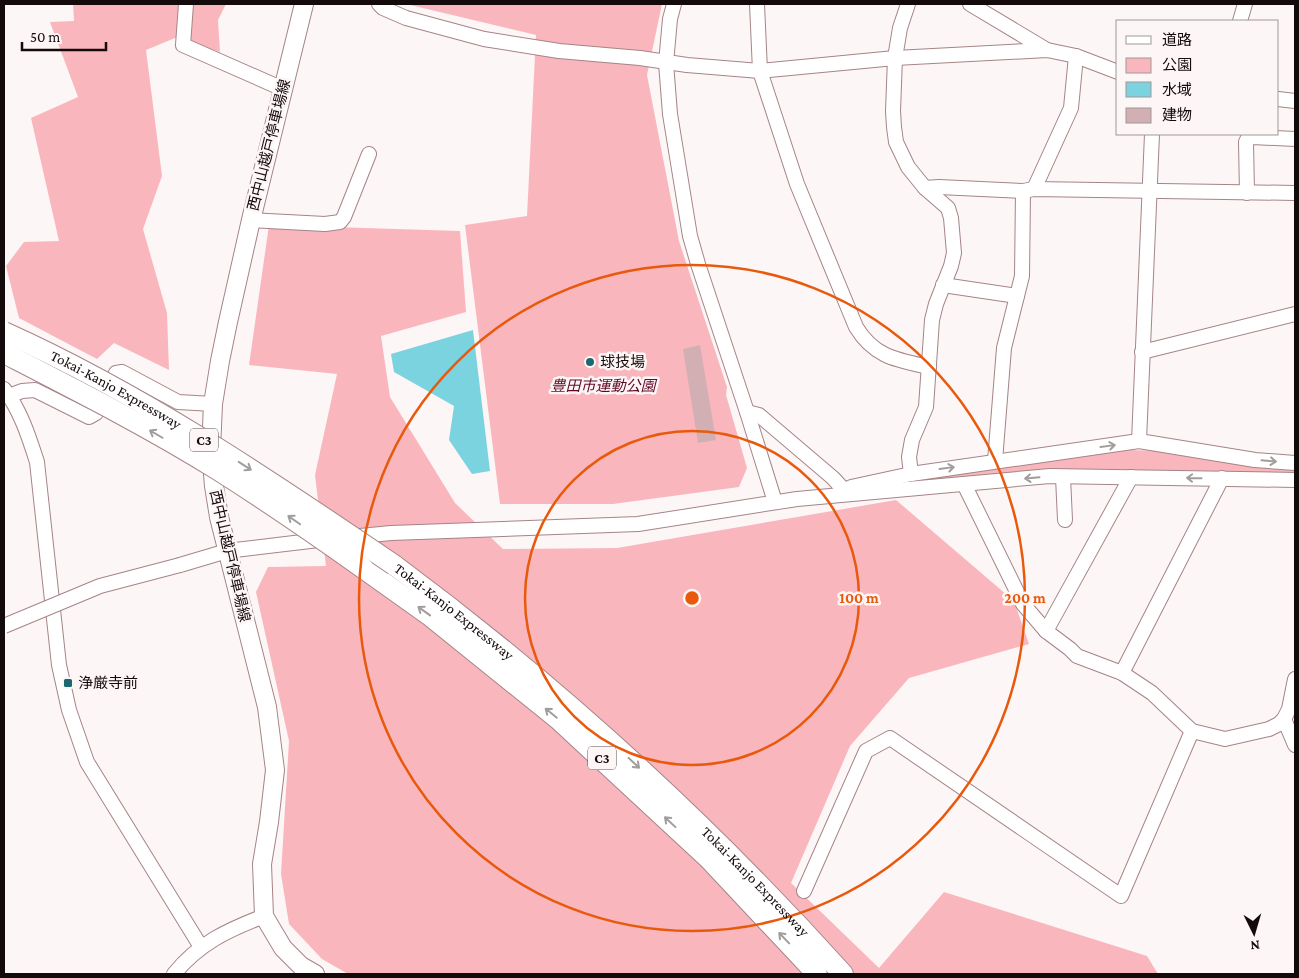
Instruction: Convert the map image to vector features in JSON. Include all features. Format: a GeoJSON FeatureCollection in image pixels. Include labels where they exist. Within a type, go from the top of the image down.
{"type":"FeatureCollection","features":[{"type":"Feature","properties":{"kind":"highway","name":"Tokai-Kanjo Expressway"},"geometry":{"type":"LineString","coordinates":[[4,332],[60,359],[143,404],[294,497],[394,565],[511,655],[608,738],[722,845],[843,974]]}},
{"type":"Feature","properties":{"kind":"highway","name":"Tokai-Kanjo Expressway"},"geometry":{"type":"LineString","coordinates":[[4,353],[128,418],[217,470],[284,512],[450,632],[573,732],[703,853],[817,974]]}},
{"type":"Feature","properties":{"kind":"main road","name":"西中山越戸停車場線"},"geometry":{"type":"LineString","coordinates":[[304,4],[228,322],[213,404],[211,450],[214,486],[227,551],[267,707],[275,770],[270,822],[262,864],[264,916],[283,948],[301,966],[315,974]]}},
{"type":"Feature","properties":{"kind":"street"},"geometry":{"type":"LineString","coordinates":[[186,4],[183,45],[283,89]]}},
{"type":"Feature","properties":{"kind":"street"},"geometry":{"type":"LineString","coordinates":[[379,4],[383,8],[406,18],[484,39],[559,51],[640,58],[666,63],[760,71],[895,58],[1047,50],[1076,56],[1116,71]]}},
{"type":"Feature","properties":{"kind":"street"},"geometry":{"type":"LineString","coordinates":[[674,4],[670,19],[666,63],[670,114],[690,236],[748,412],[775,502]]}},
{"type":"Feature","properties":{"kind":"street"},"geometry":{"type":"LineString","coordinates":[[758,4],[760,71],[797,184],[856,327],[866,341],[886,356],[929,368]]}},
{"type":"Feature","properties":{"kind":"street"},"geometry":{"type":"LineString","coordinates":[[908,4],[900,28],[895,58],[892,111],[896,142],[908,167],[925,188],[946,205],[951,218],[954,258],[936,304],[932,320],[926,408],[910,448],[911,474]]}},
{"type":"Feature","properties":{"kind":"street"},"geometry":{"type":"LineString","coordinates":[[970,4],[1047,50]]}},
{"type":"Feature","properties":{"kind":"street"},"geometry":{"type":"LineString","coordinates":[[1240,20],[1245,4]]}},
{"type":"Feature","properties":{"kind":"street"},"geometry":{"type":"LineString","coordinates":[[995,461],[1003,355],[1022,276],[1029,190],[1071,108],[1076,56]]}},
{"type":"Feature","properties":{"kind":"street"},"geometry":{"type":"LineString","coordinates":[[1279,99],[1295,101]]}},
{"type":"Feature","properties":{"kind":"street"},"geometry":{"type":"LineString","coordinates":[[1139,441],[1152,135]]}},
{"type":"Feature","properties":{"kind":"street"},"geometry":{"type":"LineString","coordinates":[[1247,193],[1246,142],[1248,138],[1295,139]]}},
{"type":"Feature","properties":{"kind":"street"},"geometry":{"type":"LineString","coordinates":[[251,220],[325,224],[340,222],[344,217],[369,154]]}},
{"type":"Feature","properties":{"kind":"street"},"geometry":{"type":"LineString","coordinates":[[925,188],[1295,193]]}},
{"type":"Feature","properties":{"kind":"street"},"geometry":{"type":"LineString","coordinates":[[943,286],[1017,296]]}},
{"type":"Feature","properties":{"kind":"street"},"geometry":{"type":"LineString","coordinates":[[1142,352],[1295,314]]}},
{"type":"Feature","properties":{"kind":"street"},"geometry":{"type":"LineString","coordinates":[[201,947],[88,762],[69,710],[59,665],[37,462],[30,437],[7,392],[34,390],[89,417],[96,413],[116,373],[122,372],[178,402],[213,404]]}},
{"type":"Feature","properties":{"kind":"street"},"geometry":{"type":"LineString","coordinates":[[748,412],[759,415],[834,478],[843,489]]}},
{"type":"Feature","properties":{"kind":"street"},"geometry":{"type":"LineString","coordinates":[[797,499],[911,474],[1139,441],[1255,460],[1295,463]]}},
{"type":"Feature","properties":{"kind":"street"},"geometry":{"type":"LineString","coordinates":[[4,626],[91,589],[227,551],[392,533],[638,524],[797,499],[1050,476],[1295,480]]}},
{"type":"Feature","properties":{"kind":"street"},"geometry":{"type":"LineString","coordinates":[[1063,477],[1065,520]]}},
{"type":"Feature","properties":{"kind":"street"},"geometry":{"type":"LineString","coordinates":[[1046,631],[1131,477]]}},
{"type":"Feature","properties":{"kind":"street"},"geometry":{"type":"LineString","coordinates":[[1122,673],[1222,478]]}},
{"type":"Feature","properties":{"kind":"street"},"geometry":{"type":"LineString","coordinates":[[964,484],[1023,604],[1046,631],[1077,656],[1122,673],[1152,693],[1192,731],[1225,739],[1268,729],[1279,724],[1289,709],[1295,679]]}},
{"type":"Feature","properties":{"kind":"street"},"geometry":{"type":"LineString","coordinates":[[1284,719],[1295,745]]}},
{"type":"Feature","properties":{"kind":"street"},"geometry":{"type":"LineString","coordinates":[[804,891],[866,751],[890,738],[1121,896],[1192,731]]}},
{"type":"Feature","properties":{"kind":"street"},"geometry":{"type":"LineString","coordinates":[[174,974],[201,947],[230,929],[264,916]]}},
{"type":"Feature","properties":{"kind":"green space"},"geometry":{"type":"Polygon","coordinates":[[[73,4],[226,4],[218,20],[220,52],[175,38],[146,50],[162,176],[143,229],[167,313],[169,370],[114,343],[97,359],[19,318],[6,266],[24,242],[59,241],[31,118],[78,97],[50,22],[74,21],[73,4]]]}},
{"type":"Feature","properties":{"kind":"green space","name":"豊田市運動公園"},"geometry":{"type":"Polygon","coordinates":[[[406,4],[662,4],[647,75],[679,241],[727,387],[726,395],[747,468],[739,487],[613,504],[500,504],[465,225],[527,216],[536,35],[406,4]]]}},
{"type":"Feature","properties":{"kind":"green space"},"geometry":{"type":"Polygon","coordinates":[[[269,225],[460,231],[466,312],[381,336],[390,397],[455,503],[503,549],[617,548],[896,500],[1014,601],[1029,644],[909,678],[850,746],[791,883],[879,968],[944,892],[1147,956],[1158,974],[348,974],[322,959],[289,924],[281,874],[289,741],[256,592],[268,567],[326,566],[315,475],[337,374],[249,365],[269,225]]]}},
{"type":"Feature","properties":{"kind":"green space"},"geometry":{"type":"Polygon","coordinates":[[[1130,450],[1168,451],[1295,471],[1295,476],[1015,472],[866,488],[932,477],[1130,450]]]}},
{"type":"Feature","properties":{"kind":"water"},"geometry":{"type":"Polygon","coordinates":[[[473,330],[490,471],[472,474],[449,440],[454,406],[394,372],[391,354],[473,330]]]}},
{"type":"Feature","properties":{"kind":"building"},"geometry":{"type":"Polygon","coordinates":[[[700,345],[716,440],[698,443],[683,349],[700,345]]]}},
{"type":"Feature","properties":{"kind":"place","name":"球技場"},"geometry":{"type":"Point","coordinates":[590,362]}},
{"type":"Feature","properties":{"kind":"place","name":"浄厳寺前"},"geometry":{"type":"Point","coordinates":[68,683]}}]}
